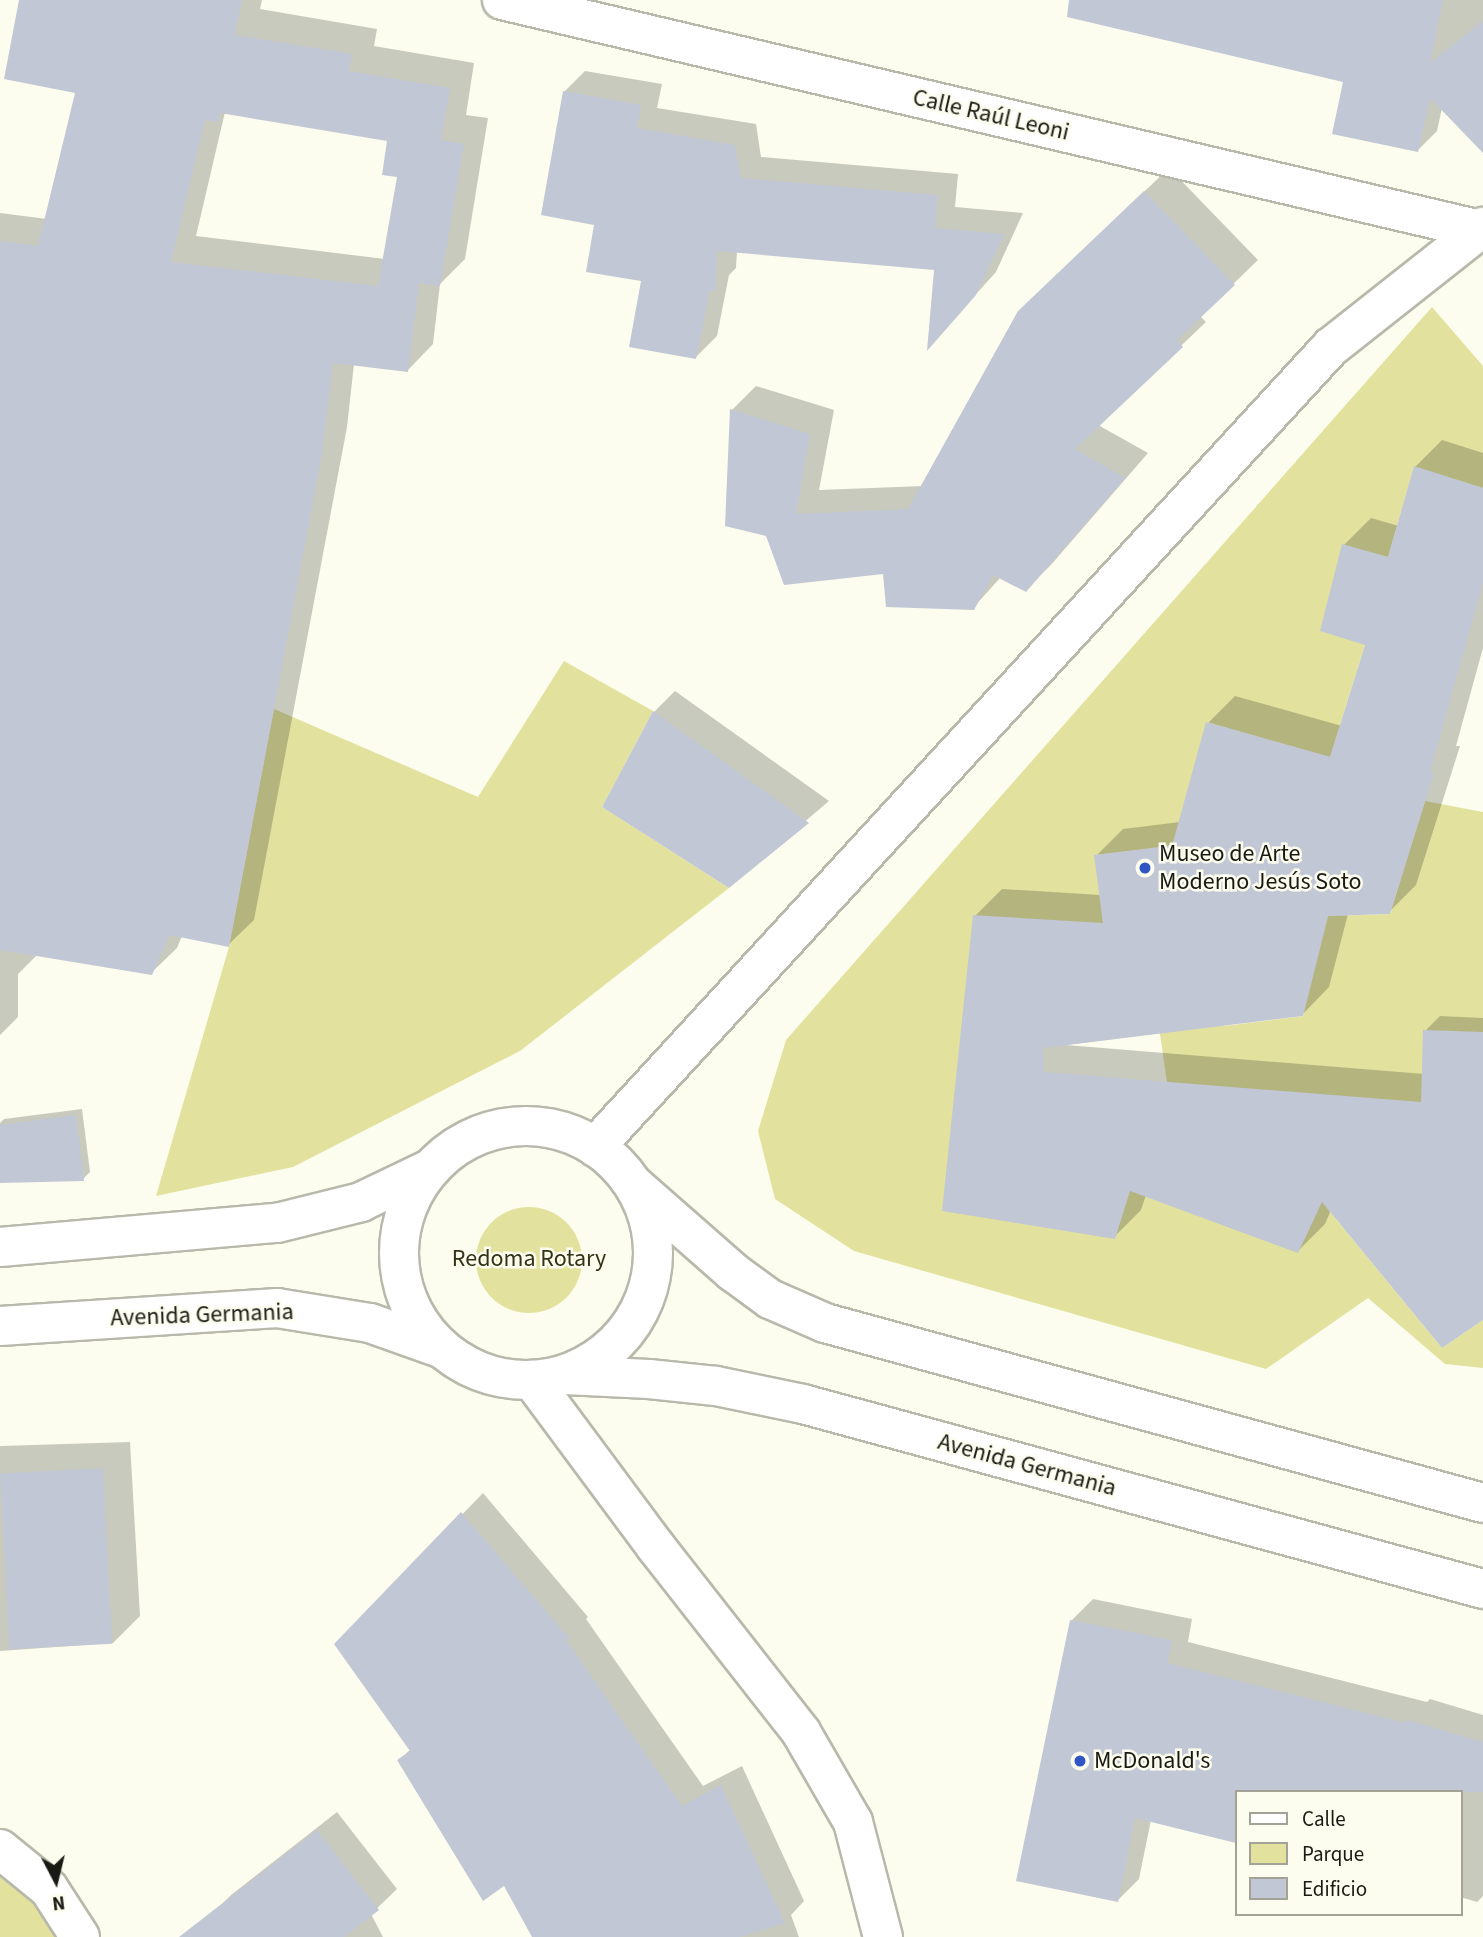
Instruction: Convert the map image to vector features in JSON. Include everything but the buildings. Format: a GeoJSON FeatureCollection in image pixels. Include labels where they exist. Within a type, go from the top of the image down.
{"type":"FeatureCollection","features":[{"type":"Feature","properties":{"kind":"street","name":"Calle Raúl Leoni"},"geometry":{"type":"LineString","coordinates":[[502,0],[1482,229]]}},
{"type":"Feature","properties":{"kind":"street"},"geometry":{"type":"LineString","coordinates":[[595,1147],[1331,347],[1482,229]]}},
{"type":"Feature","properties":{"kind":"street"},"geometry":{"type":"LineString","coordinates":[[634,1185],[648,1214],[654,1247],[651,1280],[640,1312],[621,1339],[595,1360],[549,1378],[489,1375],[468,1367],[440,1348],[419,1322],[404,1293],[398,1260],[401,1227],[412,1196],[432,1168],[456,1147],[477,1137],[520,1127],[554,1129],[595,1147],[612,1159],[634,1185],[733,1272],[770,1299],[825,1323],[1483,1503]]}},
{"type":"Feature","properties":{"kind":"street"},"geometry":{"type":"LineString","coordinates":[[0,1247],[277,1223],[361,1202],[432,1168]]}},
{"type":"Feature","properties":{"kind":"street","name":"Avenida Germania"},"geometry":{"type":"LineString","coordinates":[[0,1326],[277,1308],[370,1323],[440,1348]]}},
{"type":"Feature","properties":{"kind":"street"},"geometry":{"type":"LineString","coordinates":[[549,1378],[656,1547],[801,1732],[853,1822],[883,1937]]}},
{"type":"Feature","properties":{"kind":"street","name":"Avenida Germania"},"geometry":{"type":"LineString","coordinates":[[549,1378],[649,1379],[716,1386],[803,1404],[1483,1589]]}},
{"type":"Feature","properties":{"kind":"street"},"geometry":{"type":"LineString","coordinates":[[0,1849],[49,1889],[80,1937]]}},
{"type":"Feature","properties":{"kind":"green space"},"geometry":{"type":"Polygon","coordinates":[[[1432,307],[1483,366],[1483,488],[1414,467],[1388,557],[1343,545],[1365,645],[1330,757],[1207,722],[1191,843],[1095,855],[1103,923],[942,1211],[1147,1137],[1167,1082],[1148,952],[1194,945],[1224,1026],[1303,1016],[1328,916],[1390,914],[1425,801],[1483,812],[1483,1140],[1426,1135],[1326,1207],[1442,1348],[1483,1320],[1483,1368],[1445,1364],[1368,1298],[1266,1369],[854,1251],[775,1199],[758,1131],[786,1040],[1432,307]]]}},
{"type":"Feature","properties":{"kind":"green space"},"geometry":{"type":"Polygon","coordinates":[[[564,661],[653,711],[602,807],[729,888],[520,1051],[293,1167],[156,1196],[229,947],[274,709],[478,797],[564,661]]]}},
{"type":"Feature","properties":{"kind":"green space","name":"Redoma Rotary"},"geometry":{"type":"Polygon","coordinates":[[[529,1207],[549,1211],[567,1222],[578,1240],[582,1260],[578,1280],[567,1298],[549,1309],[529,1313],[509,1309],[491,1298],[480,1280],[476,1260],[480,1240],[491,1222],[509,1211],[529,1207]]]}},
{"type":"Feature","properties":{"kind":"green space"},"geometry":{"type":"Polygon","coordinates":[[[0,1849],[80,1937],[0,1937],[0,1849]]]}},
{"type":"Feature","properties":{"kind":"place","name":"Museo de Arte Moderno Jesús Soto"},"geometry":{"type":"Point","coordinates":[1145,868]}},
{"type":"Feature","properties":{"kind":"place","name":"McDonald's"},"geometry":{"type":"Point","coordinates":[1080,1761]}}]}
